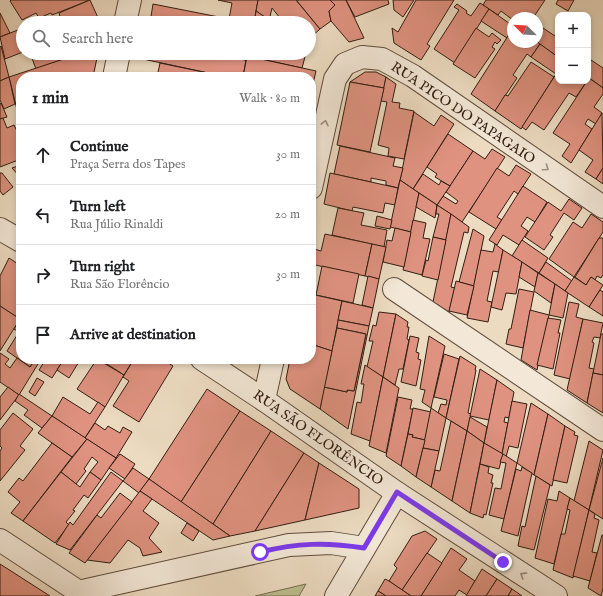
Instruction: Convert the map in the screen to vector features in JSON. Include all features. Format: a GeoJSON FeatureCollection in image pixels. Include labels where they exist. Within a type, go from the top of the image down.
{"type":"FeatureCollection","features":[{"type":"Feature","properties":{"kind":"street"},"geometry":{"type":"LineString","coordinates":[[126,16],[129,0]]}},
{"type":"Feature","properties":{"kind":"street","name":"RUA PICO DO PAPAGAIO"},"geometry":{"type":"LineString","coordinates":[[316,165],[335,79],[345,64],[362,57],[382,59],[413,76],[603,207]]}},
{"type":"Feature","properties":{"kind":"street"},"geometry":{"type":"LineString","coordinates":[[115,72],[118,60]]}},
{"type":"Feature","properties":{"kind":"street"},"geometry":{"type":"LineString","coordinates":[[0,229],[16,238]]}},
{"type":"Feature","properties":{"kind":"street"},"geometry":{"type":"LineString","coordinates":[[394,289],[603,430]]}},
{"type":"Feature","properties":{"kind":"street","name":"RUA SÃO FLORÊNCIO"},"geometry":{"type":"LineString","coordinates":[[210,364],[397,492],[556,596]]}},
{"type":"Feature","properties":{"kind":"street"},"geometry":{"type":"LineString","coordinates":[[264,400],[272,364]]}},
{"type":"Feature","properties":{"kind":"street"},"geometry":{"type":"LineString","coordinates":[[336,596],[397,492]]}},
{"type":"Feature","properties":{"kind":"street"},"geometry":{"type":"LineString","coordinates":[[0,540],[82,594],[289,545],[331,543],[364,548]]}},
{"type":"Feature","properties":{"kind":"green space"},"geometry":{"type":"Polygon","coordinates":[[[306,584],[299,596],[255,596],[306,584]]]}},
{"type":"Feature","properties":{"kind":"building"},"geometry":{"type":"Polygon","coordinates":[[[90,0],[52,15],[51,13],[44,16],[38,16],[36,13],[30,16],[19,16],[10,1],[90,0]]]}},
{"type":"Feature","properties":{"kind":"building"},"geometry":{"type":"Polygon","coordinates":[[[90,0],[97,16],[60,16],[59,13],[90,0]]]}},
{"type":"Feature","properties":{"kind":"building"},"geometry":{"type":"Polygon","coordinates":[[[218,0],[258,0],[255,16],[230,16],[232,3],[218,0]]]}},
{"type":"Feature","properties":{"kind":"building"},"geometry":{"type":"Polygon","coordinates":[[[258,0],[296,0],[309,16],[278,16],[272,8],[270,16],[262,16],[256,11],[258,0]]]}},
{"type":"Feature","properties":{"kind":"building"},"geometry":{"type":"Polygon","coordinates":[[[330,0],[335,5],[329,11],[331,21],[320,29],[316,24],[316,16],[309,16],[297,1],[330,0]]]}},
{"type":"Feature","properties":{"kind":"building"},"geometry":{"type":"Polygon","coordinates":[[[330,0],[346,0],[364,38],[349,42],[331,21],[329,11],[335,5],[330,0]]]}},
{"type":"Feature","properties":{"kind":"building"},"geometry":{"type":"Polygon","coordinates":[[[346,0],[388,0],[389,4],[355,17],[346,0]]]}},
{"type":"Feature","properties":{"kind":"building"},"geometry":{"type":"Polygon","coordinates":[[[393,0],[414,0],[403,17],[394,10],[393,0]]]}},
{"type":"Feature","properties":{"kind":"building"},"geometry":{"type":"Polygon","coordinates":[[[416,0],[454,0],[427,44],[430,46],[421,60],[394,43],[392,28],[398,32],[416,0]]]}},
{"type":"Feature","properties":{"kind":"building"},"geometry":{"type":"Polygon","coordinates":[[[486,0],[545,0],[537,12],[507,12],[507,16],[501,11],[498,15],[483,5],[486,0]]]}},
{"type":"Feature","properties":{"kind":"building"},"geometry":{"type":"Polygon","coordinates":[[[558,0],[574,0],[568,11],[556,4],[558,0]]]}},
{"type":"Feature","properties":{"kind":"building"},"geometry":{"type":"Polygon","coordinates":[[[480,3],[489,9],[455,63],[434,49],[459,10],[454,7],[457,4],[471,16],[480,3]]]}},
{"type":"Feature","properties":{"kind":"building"},"geometry":{"type":"Polygon","coordinates":[[[153,4],[214,16],[151,16],[153,4]]]}},
{"type":"Feature","properties":{"kind":"building"},"geometry":{"type":"Polygon","coordinates":[[[489,9],[507,22],[507,38],[481,21],[489,9]]]}},
{"type":"Feature","properties":{"kind":"building"},"geometry":{"type":"Polygon","coordinates":[[[256,11],[264,16],[255,16],[256,11]]]}},
{"type":"Feature","properties":{"kind":"building"},"geometry":{"type":"Polygon","coordinates":[[[0,13],[10,33],[0,37],[0,13]]]}},
{"type":"Feature","properties":{"kind":"building"},"geometry":{"type":"Polygon","coordinates":[[[316,24],[320,29],[316,33],[316,24]]]}},
{"type":"Feature","properties":{"kind":"building"},"geometry":{"type":"Polygon","coordinates":[[[476,28],[489,37],[492,33],[501,40],[497,44],[495,42],[492,47],[495,49],[475,78],[453,64],[476,28]]]}},
{"type":"Feature","properties":{"kind":"building"},"geometry":{"type":"Polygon","coordinates":[[[543,28],[555,36],[555,55],[543,46],[543,28]]]}},
{"type":"Feature","properties":{"kind":"building"},"geometry":{"type":"Polygon","coordinates":[[[16,31],[16,55],[5,59],[0,37],[16,31]]]}},
{"type":"Feature","properties":{"kind":"building"},"geometry":{"type":"Polygon","coordinates":[[[507,38],[507,48],[537,48],[531,57],[527,54],[513,75],[517,78],[495,111],[471,94],[507,38]]]}},
{"type":"Feature","properties":{"kind":"building"},"geometry":{"type":"Polygon","coordinates":[[[1,46],[9,77],[0,81],[0,47],[1,46]]]}},
{"type":"Feature","properties":{"kind":"building"},"geometry":{"type":"Polygon","coordinates":[[[543,46],[555,55],[555,73],[531,57],[537,48],[543,48],[543,46]]]}},
{"type":"Feature","properties":{"kind":"building"},"geometry":{"type":"Polygon","coordinates":[[[33,60],[62,60],[36,69],[33,60]]]}},
{"type":"Feature","properties":{"kind":"building"},"geometry":{"type":"Polygon","coordinates":[[[61,60],[97,60],[94,72],[24,72],[61,60]]]}},
{"type":"Feature","properties":{"kind":"building"},"geometry":{"type":"Polygon","coordinates":[[[148,60],[246,60],[244,72],[204,72],[148,60]]]}},
{"type":"Feature","properties":{"kind":"building"},"geometry":{"type":"Polygon","coordinates":[[[246,60],[265,60],[316,71],[316,72],[244,72],[246,60]]]}},
{"type":"Feature","properties":{"kind":"building"},"geometry":{"type":"Polygon","coordinates":[[[265,60],[304,60],[302,68],[265,60]]]}},
{"type":"Feature","properties":{"kind":"building"},"geometry":{"type":"Polygon","coordinates":[[[591,60],[603,68],[603,88],[591,79],[591,60]]]}},
{"type":"Feature","properties":{"kind":"building"},"geometry":{"type":"Polygon","coordinates":[[[531,62],[554,77],[521,129],[495,111],[505,95],[508,96],[531,62]]]}},
{"type":"Feature","properties":{"kind":"building"},"geometry":{"type":"Polygon","coordinates":[[[160,63],[203,72],[158,72],[160,63]]]}},
{"type":"Feature","properties":{"kind":"building"},"geometry":{"type":"Polygon","coordinates":[[[365,72],[376,72],[386,77],[384,88],[350,82],[365,72]]]}},
{"type":"Feature","properties":{"kind":"building"},"geometry":{"type":"Polygon","coordinates":[[[16,75],[16,106],[9,77],[16,75]]]}},
{"type":"Feature","properties":{"kind":"building"},"geometry":{"type":"Polygon","coordinates":[[[555,76],[555,84],[585,84],[576,97],[569,93],[544,130],[532,122],[526,130],[522,127],[555,76]]]}},
{"type":"Feature","properties":{"kind":"building"},"geometry":{"type":"Polygon","coordinates":[[[9,77],[15,104],[4,109],[0,100],[0,81],[9,77]]]}},
{"type":"Feature","properties":{"kind":"building"},"geometry":{"type":"Polygon","coordinates":[[[386,77],[396,84],[392,102],[400,103],[399,108],[414,111],[404,159],[388,156],[389,148],[378,145],[387,102],[381,101],[386,77]]]}},
{"type":"Feature","properties":{"kind":"building"},"geometry":{"type":"Polygon","coordinates":[[[591,79],[603,88],[603,94],[594,107],[602,113],[596,124],[588,119],[585,124],[592,129],[571,163],[562,156],[570,144],[553,133],[585,84],[591,84],[591,79]]]}},
{"type":"Feature","properties":{"kind":"building"},"geometry":{"type":"Polygon","coordinates":[[[350,82],[384,88],[370,152],[337,145],[350,82]]]}},
{"type":"Feature","properties":{"kind":"building"},"geometry":{"type":"Polygon","coordinates":[[[1,103],[7,117],[0,119],[0,104],[1,103]]]}},
{"type":"Feature","properties":{"kind":"building"},"geometry":{"type":"Polygon","coordinates":[[[414,112],[434,126],[441,115],[454,124],[413,189],[400,180],[414,112]]]}},
{"type":"Feature","properties":{"kind":"building"},"geometry":{"type":"Polygon","coordinates":[[[602,113],[603,168],[596,179],[585,172],[593,160],[579,150],[602,113]]]}},
{"type":"Feature","properties":{"kind":"building"},"geometry":{"type":"Polygon","coordinates":[[[3,118],[7,128],[14,125],[16,129],[16,161],[0,167],[0,119],[3,118]]]}},
{"type":"Feature","properties":{"kind":"building"},"geometry":{"type":"Polygon","coordinates":[[[448,134],[473,151],[450,186],[435,177],[437,174],[427,167],[448,134]]]}},
{"type":"Feature","properties":{"kind":"building"},"geometry":{"type":"Polygon","coordinates":[[[340,146],[395,158],[393,166],[403,168],[398,188],[386,185],[386,181],[371,178],[371,182],[334,174],[340,146]]]}},
{"type":"Feature","properties":{"kind":"building"},"geometry":{"type":"Polygon","coordinates":[[[492,149],[505,157],[462,222],[437,205],[443,196],[456,204],[458,201],[446,192],[473,151],[485,159],[492,149]]]}},
{"type":"Feature","properties":{"kind":"building"},"geometry":{"type":"Polygon","coordinates":[[[516,165],[531,174],[518,194],[514,191],[497,217],[502,220],[496,229],[469,212],[497,168],[509,176],[516,165]]]}},
{"type":"Feature","properties":{"kind":"building"},"geometry":{"type":"Polygon","coordinates":[[[16,167],[16,172],[12,168],[16,167]]]}},
{"type":"Feature","properties":{"kind":"building"},"geometry":{"type":"Polygon","coordinates":[[[603,168],[603,184],[596,179],[603,168]]]}},
{"type":"Feature","properties":{"kind":"building"},"geometry":{"type":"Polygon","coordinates":[[[0,173],[2,173],[13,187],[3,195],[0,191],[0,173]]]}},
{"type":"Feature","properties":{"kind":"building"},"geometry":{"type":"Polygon","coordinates":[[[330,173],[398,188],[395,205],[385,203],[383,213],[353,207],[352,211],[324,204],[330,173]]]}},
{"type":"Feature","properties":{"kind":"building"},"geometry":{"type":"Polygon","coordinates":[[[423,174],[439,185],[441,181],[450,186],[437,205],[413,189],[423,174]]]}},
{"type":"Feature","properties":{"kind":"building"},"geometry":{"type":"Polygon","coordinates":[[[400,180],[419,193],[411,232],[390,227],[400,180]]]}},
{"type":"Feature","properties":{"kind":"building"},"geometry":{"type":"Polygon","coordinates":[[[523,186],[547,202],[535,222],[527,217],[521,226],[528,231],[519,245],[503,235],[497,245],[489,240],[523,186]]]}},
{"type":"Feature","properties":{"kind":"building"},"geometry":{"type":"Polygon","coordinates":[[[419,193],[437,205],[435,218],[416,207],[419,193]]]}},
{"type":"Feature","properties":{"kind":"building"},"geometry":{"type":"Polygon","coordinates":[[[569,199],[582,208],[574,220],[564,213],[550,235],[553,237],[544,250],[525,237],[548,202],[561,211],[569,199]]]}},
{"type":"Feature","properties":{"kind":"building"},"geometry":{"type":"Polygon","coordinates":[[[437,205],[451,214],[446,240],[433,237],[439,214],[436,214],[437,205]]]}},
{"type":"Feature","properties":{"kind":"building"},"geometry":{"type":"Polygon","coordinates":[[[338,208],[364,213],[361,225],[387,230],[384,247],[332,235],[338,208]]]}},
{"type":"Feature","properties":{"kind":"building"},"geometry":{"type":"Polygon","coordinates":[[[451,214],[469,227],[468,233],[464,232],[451,287],[455,288],[449,312],[433,302],[451,214]]]}},
{"type":"Feature","properties":{"kind":"building"},"geometry":{"type":"Polygon","coordinates":[[[591,214],[603,222],[603,232],[574,277],[549,259],[573,222],[582,228],[591,214]]]}},
{"type":"Feature","properties":{"kind":"building"},"geometry":{"type":"Polygon","coordinates":[[[377,216],[392,220],[390,229],[375,226],[377,216]]]}},
{"type":"Feature","properties":{"kind":"building"},"geometry":{"type":"Polygon","coordinates":[[[413,220],[426,223],[423,238],[430,239],[422,275],[403,270],[413,220]]]}},
{"type":"Feature","properties":{"kind":"building"},"geometry":{"type":"Polygon","coordinates":[[[395,228],[411,232],[404,267],[383,262],[387,240],[392,241],[395,228]]]}},
{"type":"Feature","properties":{"kind":"building"},"geometry":{"type":"Polygon","coordinates":[[[473,229],[484,236],[474,286],[459,282],[473,229]]]}},
{"type":"Feature","properties":{"kind":"building"},"geometry":{"type":"Polygon","coordinates":[[[325,234],[372,244],[365,276],[316,265],[316,250],[321,251],[325,234]]]}},
{"type":"Feature","properties":{"kind":"building"},"geometry":{"type":"Polygon","coordinates":[[[433,237],[446,240],[438,280],[422,276],[426,260],[428,261],[433,237]]]}},
{"type":"Feature","properties":{"kind":"building"},"geometry":{"type":"Polygon","coordinates":[[[599,238],[603,238],[603,275],[601,278],[597,276],[595,280],[591,277],[586,285],[575,277],[599,238]]]}},
{"type":"Feature","properties":{"kind":"building"},"geometry":{"type":"Polygon","coordinates":[[[522,240],[548,258],[539,273],[512,256],[522,240]]]}},
{"type":"Feature","properties":{"kind":"building"},"geometry":{"type":"Polygon","coordinates":[[[372,244],[386,247],[379,279],[365,276],[372,244]]]}},
{"type":"Feature","properties":{"kind":"building"},"geometry":{"type":"Polygon","coordinates":[[[495,244],[503,250],[499,272],[493,271],[487,301],[492,302],[488,322],[467,318],[481,250],[493,252],[495,244]]]}},
{"type":"Feature","properties":{"kind":"building"},"geometry":{"type":"Polygon","coordinates":[[[503,250],[522,262],[516,294],[506,293],[502,310],[491,307],[503,250]]]}},
{"type":"Feature","properties":{"kind":"building"},"geometry":{"type":"Polygon","coordinates":[[[9,258],[16,263],[16,316],[0,306],[0,276],[9,258]]]}},
{"type":"Feature","properties":{"kind":"building"},"geometry":{"type":"Polygon","coordinates":[[[522,262],[538,273],[535,287],[519,277],[522,262]]]}},
{"type":"Feature","properties":{"kind":"building"},"geometry":{"type":"Polygon","coordinates":[[[546,262],[572,281],[565,291],[539,273],[546,262]]]}},
{"type":"Feature","properties":{"kind":"building"},"geometry":{"type":"Polygon","coordinates":[[[322,266],[359,274],[353,303],[316,295],[322,266]]]}},
{"type":"Feature","properties":{"kind":"building"},"geometry":{"type":"Polygon","coordinates":[[[538,273],[555,284],[551,303],[534,291],[538,273]]]}},
{"type":"Feature","properties":{"kind":"building"},"geometry":{"type":"Polygon","coordinates":[[[368,276],[379,279],[373,308],[362,305],[368,276]]]}},
{"type":"Feature","properties":{"kind":"building"},"geometry":{"type":"Polygon","coordinates":[[[574,277],[586,285],[591,277],[603,285],[589,307],[565,291],[574,277]]]}},
{"type":"Feature","properties":{"kind":"building"},"geometry":{"type":"Polygon","coordinates":[[[456,281],[474,286],[467,315],[449,311],[456,281]]]}},
{"type":"Feature","properties":{"kind":"building"},"geometry":{"type":"Polygon","coordinates":[[[555,284],[568,293],[563,318],[549,315],[555,284]]]}},
{"type":"Feature","properties":{"kind":"building"},"geometry":{"type":"Polygon","coordinates":[[[519,289],[534,292],[523,348],[506,344],[509,329],[511,329],[519,289]]]}},
{"type":"Feature","properties":{"kind":"building"},"geometry":{"type":"Polygon","coordinates":[[[600,290],[603,292],[603,316],[589,307],[600,290]]]}},
{"type":"Feature","properties":{"kind":"building"},"geometry":{"type":"Polygon","coordinates":[[[316,295],[342,301],[332,351],[316,346],[316,295]]]}},
{"type":"Feature","properties":{"kind":"building"},"geometry":{"type":"Polygon","coordinates":[[[342,301],[373,308],[369,326],[338,320],[342,301]]]}},
{"type":"Feature","properties":{"kind":"building"},"geometry":{"type":"Polygon","coordinates":[[[569,302],[579,304],[576,317],[583,319],[570,379],[554,375],[569,302]]]}},
{"type":"Feature","properties":{"kind":"building"},"geometry":{"type":"Polygon","coordinates":[[[0,306],[16,316],[16,325],[0,351],[0,306]]]}},
{"type":"Feature","properties":{"kind":"building"},"geometry":{"type":"Polygon","coordinates":[[[530,310],[549,315],[537,370],[521,360],[530,310]]]}},
{"type":"Feature","properties":{"kind":"building"},"geometry":{"type":"Polygon","coordinates":[[[379,312],[396,314],[383,377],[367,367],[373,341],[369,341],[373,325],[376,326],[379,312]]]}},
{"type":"Feature","properties":{"kind":"building"},"geometry":{"type":"Polygon","coordinates":[[[396,314],[408,322],[407,327],[409,327],[407,339],[409,340],[403,369],[399,369],[395,385],[383,377],[396,314]]]}},
{"type":"Feature","properties":{"kind":"building"},"geometry":{"type":"Polygon","coordinates":[[[548,318],[561,320],[553,369],[537,365],[548,318]]]}},
{"type":"Feature","properties":{"kind":"building"},"geometry":{"type":"Polygon","coordinates":[[[583,319],[603,323],[600,338],[594,337],[592,342],[594,343],[589,368],[594,369],[587,403],[567,390],[583,319]]]}},
{"type":"Feature","properties":{"kind":"building"},"geometry":{"type":"Polygon","coordinates":[[[338,320],[369,326],[348,429],[320,409],[324,387],[347,392],[347,390],[354,391],[366,334],[337,328],[338,320]]]}},
{"type":"Feature","properties":{"kind":"building"},"geometry":{"type":"Polygon","coordinates":[[[337,328],[366,334],[354,391],[347,390],[347,392],[324,387],[337,328]]]}},
{"type":"Feature","properties":{"kind":"building"},"geometry":{"type":"Polygon","coordinates":[[[601,334],[603,334],[603,375],[593,373],[601,334]]]}},
{"type":"Feature","properties":{"kind":"building"},"geometry":{"type":"Polygon","coordinates":[[[410,336],[419,338],[416,352],[419,353],[418,359],[421,360],[416,386],[401,382],[410,336]]]}},
{"type":"Feature","properties":{"kind":"building"},"geometry":{"type":"Polygon","coordinates":[[[429,336],[445,346],[431,408],[422,402],[425,390],[420,389],[429,336]]]}},
{"type":"Feature","properties":{"kind":"building"},"geometry":{"type":"Polygon","coordinates":[[[16,337],[16,357],[7,351],[16,337]]]}},
{"type":"Feature","properties":{"kind":"building"},"geometry":{"type":"Polygon","coordinates":[[[316,346],[332,351],[320,409],[290,389],[286,379],[289,364],[316,364],[316,346]]]}},
{"type":"Feature","properties":{"kind":"building"},"geometry":{"type":"Polygon","coordinates":[[[0,353],[9,359],[5,364],[10,368],[16,359],[16,364],[26,364],[30,367],[32,364],[38,364],[19,395],[0,382],[0,353]]]}},
{"type":"Feature","properties":{"kind":"building"},"geometry":{"type":"Polygon","coordinates":[[[444,354],[459,359],[446,418],[438,413],[441,404],[446,405],[447,400],[434,397],[444,354]]]}},
{"type":"Feature","properties":{"kind":"building"},"geometry":{"type":"Polygon","coordinates":[[[460,356],[476,366],[468,413],[471,414],[467,431],[446,418],[460,356]]]}},
{"type":"Feature","properties":{"kind":"building"},"geometry":{"type":"Polygon","coordinates":[[[43,364],[61,364],[52,378],[39,370],[43,364]]]}},
{"type":"Feature","properties":{"kind":"building"},"geometry":{"type":"Polygon","coordinates":[[[61,364],[78,364],[69,378],[57,370],[61,364]]]}},
{"type":"Feature","properties":{"kind":"building"},"geometry":{"type":"Polygon","coordinates":[[[94,364],[105,364],[124,375],[105,407],[77,389],[94,364]]]}},
{"type":"Feature","properties":{"kind":"building"},"geometry":{"type":"Polygon","coordinates":[[[107,364],[131,364],[124,375],[107,364]]]}},
{"type":"Feature","properties":{"kind":"building"},"geometry":{"type":"Polygon","coordinates":[[[131,364],[170,364],[173,366],[139,422],[113,406],[129,381],[123,377],[131,364]]]}},
{"type":"Feature","properties":{"kind":"building"},"geometry":{"type":"Polygon","coordinates":[[[365,365],[383,377],[370,441],[351,434],[357,402],[361,403],[364,384],[361,384],[365,365]]]}},
{"type":"Feature","properties":{"kind":"building"},"geometry":{"type":"Polygon","coordinates":[[[480,369],[497,380],[489,420],[470,416],[480,369]]]}},
{"type":"Feature","properties":{"kind":"building"},"geometry":{"type":"Polygon","coordinates":[[[593,373],[603,375],[603,413],[587,403],[593,373]]]}},
{"type":"Feature","properties":{"kind":"building"},"geometry":{"type":"Polygon","coordinates":[[[383,377],[399,388],[386,453],[369,446],[383,377]]]}},
{"type":"Feature","properties":{"kind":"building"},"geometry":{"type":"Polygon","coordinates":[[[37,378],[44,382],[35,396],[29,392],[37,378]]]}},
{"type":"Feature","properties":{"kind":"building"},"geometry":{"type":"Polygon","coordinates":[[[497,380],[514,392],[509,418],[505,417],[504,422],[508,423],[502,454],[484,443],[497,380]]]}},
{"type":"Feature","properties":{"kind":"building"},"geometry":{"type":"Polygon","coordinates":[[[8,387],[19,395],[0,420],[0,397],[8,387]]]}},
{"type":"Feature","properties":{"kind":"building"},"geometry":{"type":"Polygon","coordinates":[[[207,389],[240,411],[181,502],[149,479],[207,389]]]}},
{"type":"Feature","properties":{"kind":"building"},"geometry":{"type":"Polygon","coordinates":[[[19,394],[52,416],[42,428],[24,415],[28,410],[15,401],[19,394]]]}},
{"type":"Feature","properties":{"kind":"building"},"geometry":{"type":"Polygon","coordinates":[[[63,397],[90,414],[98,402],[105,407],[85,438],[52,416],[63,397]]]}},
{"type":"Feature","properties":{"kind":"building"},"geometry":{"type":"Polygon","coordinates":[[[398,397],[412,400],[410,409],[413,409],[401,466],[386,456],[398,397]]]}},
{"type":"Feature","properties":{"kind":"building"},"geometry":{"type":"Polygon","coordinates":[[[512,401],[527,404],[518,448],[509,446],[506,457],[502,454],[512,401]]]}},
{"type":"Feature","properties":{"kind":"building"},"geometry":{"type":"Polygon","coordinates":[[[531,403],[548,414],[534,475],[517,463],[531,403]]]}},
{"type":"Feature","properties":{"kind":"building"},"geometry":{"type":"Polygon","coordinates":[[[413,408],[431,412],[425,440],[412,437],[413,435],[408,434],[413,408]]]}},
{"type":"Feature","properties":{"kind":"building"},"geometry":{"type":"Polygon","coordinates":[[[431,408],[446,418],[439,451],[423,448],[431,408]]]}},
{"type":"Feature","properties":{"kind":"building"},"geometry":{"type":"Polygon","coordinates":[[[240,411],[271,431],[213,524],[181,502],[240,411]]]}},
{"type":"Feature","properties":{"kind":"building"},"geometry":{"type":"Polygon","coordinates":[[[13,413],[33,429],[20,446],[25,450],[0,481],[0,451],[2,448],[0,446],[0,430],[13,413]]]}},
{"type":"Feature","properties":{"kind":"building"},"geometry":{"type":"Polygon","coordinates":[[[548,414],[565,426],[552,486],[534,475],[548,414]]]}},
{"type":"Feature","properties":{"kind":"building"},"geometry":{"type":"Polygon","coordinates":[[[52,416],[87,439],[72,457],[38,433],[52,416]]]}},
{"type":"Feature","properties":{"kind":"building"},"geometry":{"type":"Polygon","coordinates":[[[470,417],[487,427],[484,443],[467,431],[470,417]]]}},
{"type":"Feature","properties":{"kind":"building"},"geometry":{"type":"Polygon","coordinates":[[[451,421],[467,431],[452,501],[431,487],[435,470],[440,471],[451,421]]]}},
{"type":"Feature","properties":{"kind":"building"},"geometry":{"type":"Polygon","coordinates":[[[95,423],[105,430],[108,426],[120,433],[123,427],[132,432],[116,458],[85,438],[95,423]]]}},
{"type":"Feature","properties":{"kind":"building"},"geometry":{"type":"Polygon","coordinates":[[[565,426],[575,432],[574,435],[578,436],[567,483],[553,480],[565,426]]]}},
{"type":"Feature","properties":{"kind":"building"},"geometry":{"type":"Polygon","coordinates":[[[271,431],[304,453],[255,531],[230,536],[213,524],[271,431]]]}},
{"type":"Feature","properties":{"kind":"building"},"geometry":{"type":"Polygon","coordinates":[[[467,431],[484,443],[470,513],[452,501],[467,431]]]}},
{"type":"Feature","properties":{"kind":"building"},"geometry":{"type":"Polygon","coordinates":[[[408,434],[413,435],[412,437],[425,440],[416,477],[401,466],[408,434]]]}},
{"type":"Feature","properties":{"kind":"building"},"geometry":{"type":"Polygon","coordinates":[[[87,439],[116,458],[101,480],[90,472],[98,462],[92,457],[84,469],[86,471],[76,484],[61,472],[87,439]]]}},
{"type":"Feature","properties":{"kind":"building"},"geometry":{"type":"Polygon","coordinates":[[[589,441],[603,450],[589,510],[574,501],[589,441]]]}},
{"type":"Feature","properties":{"kind":"building"},"geometry":{"type":"Polygon","coordinates":[[[52,443],[72,457],[23,521],[11,513],[20,502],[8,492],[19,478],[23,481],[52,443]]]}},
{"type":"Feature","properties":{"kind":"building"},"geometry":{"type":"Polygon","coordinates":[[[484,443],[503,454],[499,469],[480,464],[484,443]]]}},
{"type":"Feature","properties":{"kind":"building"},"geometry":{"type":"Polygon","coordinates":[[[423,448],[439,451],[431,487],[416,477],[423,448]]]}},
{"type":"Feature","properties":{"kind":"building"},"geometry":{"type":"Polygon","coordinates":[[[304,453],[319,463],[305,520],[255,531],[304,453]]]}},
{"type":"Feature","properties":{"kind":"building"},"geometry":{"type":"Polygon","coordinates":[[[120,454],[135,464],[125,479],[109,468],[120,454]]]}},
{"type":"Feature","properties":{"kind":"building"},"geometry":{"type":"Polygon","coordinates":[[[503,454],[517,463],[504,519],[489,515],[495,488],[501,489],[506,463],[500,462],[503,454]]]}},
{"type":"Feature","properties":{"kind":"building"},"geometry":{"type":"Polygon","coordinates":[[[603,458],[603,519],[589,510],[603,458]]]}},
{"type":"Feature","properties":{"kind":"building"},"geometry":{"type":"Polygon","coordinates":[[[319,463],[359,489],[359,508],[305,520],[319,463]]]}},
{"type":"Feature","properties":{"kind":"building"},"geometry":{"type":"Polygon","coordinates":[[[480,464],[489,467],[488,473],[493,475],[491,483],[493,483],[486,515],[484,514],[483,518],[470,513],[480,464]]]}},
{"type":"Feature","properties":{"kind":"building"},"geometry":{"type":"Polygon","coordinates":[[[522,467],[532,473],[518,536],[501,531],[516,469],[521,471],[522,467]]]}},
{"type":"Feature","properties":{"kind":"building"},"geometry":{"type":"Polygon","coordinates":[[[133,468],[149,479],[139,493],[123,481],[133,468]]]}},
{"type":"Feature","properties":{"kind":"building"},"geometry":{"type":"Polygon","coordinates":[[[61,472],[80,487],[90,472],[101,480],[88,498],[84,495],[73,510],[75,511],[66,522],[69,525],[55,543],[23,521],[61,472]]]}},
{"type":"Feature","properties":{"kind":"building"},"geometry":{"type":"Polygon","coordinates":[[[111,472],[123,481],[70,550],[56,544],[70,522],[73,525],[111,472]]]}},
{"type":"Feature","properties":{"kind":"building"},"geometry":{"type":"Polygon","coordinates":[[[536,476],[550,485],[534,550],[518,546],[522,526],[525,527],[536,476]]]}},
{"type":"Feature","properties":{"kind":"building"},"geometry":{"type":"Polygon","coordinates":[[[149,479],[230,536],[213,540],[140,491],[149,479]]]}},
{"type":"Feature","properties":{"kind":"building"},"geometry":{"type":"Polygon","coordinates":[[[140,491],[152,499],[143,511],[159,523],[149,538],[162,552],[143,556],[140,548],[128,540],[110,563],[87,560],[140,491]]]}},
{"type":"Feature","properties":{"kind":"building"},"geometry":{"type":"Polygon","coordinates":[[[559,491],[570,498],[554,564],[535,558],[548,499],[557,501],[559,491]]]}},
{"type":"Feature","properties":{"kind":"building"},"geometry":{"type":"Polygon","coordinates":[[[120,493],[132,502],[85,563],[69,553],[97,515],[101,518],[120,493]]]}},
{"type":"Feature","properties":{"kind":"building"},"geometry":{"type":"Polygon","coordinates":[[[570,498],[589,510],[573,578],[553,570],[561,534],[565,534],[570,510],[567,509],[570,498]]]}},
{"type":"Feature","properties":{"kind":"building"},"geometry":{"type":"Polygon","coordinates":[[[589,510],[595,514],[594,518],[599,520],[592,552],[597,553],[590,581],[573,576],[589,510]]]}},
{"type":"Feature","properties":{"kind":"building"},"geometry":{"type":"Polygon","coordinates":[[[187,523],[199,531],[193,541],[181,533],[187,523]]]}},
{"type":"Feature","properties":{"kind":"building"},"geometry":{"type":"Polygon","coordinates":[[[425,531],[437,539],[402,590],[389,581],[397,568],[394,565],[412,536],[425,531]]]}},
{"type":"Feature","properties":{"kind":"building"},"geometry":{"type":"Polygon","coordinates":[[[602,535],[603,588],[601,596],[588,588],[602,535]]]}},
{"type":"Feature","properties":{"kind":"building"},"geometry":{"type":"Polygon","coordinates":[[[451,548],[467,559],[459,570],[475,581],[467,595],[459,590],[455,596],[421,596],[451,548]]]}},
{"type":"Feature","properties":{"kind":"building"},"geometry":{"type":"Polygon","coordinates":[[[427,553],[442,563],[421,596],[411,596],[402,590],[427,553]]]}},
{"type":"Feature","properties":{"kind":"building"},"geometry":{"type":"Polygon","coordinates":[[[0,564],[50,596],[0,596],[0,564]]]}},
{"type":"Feature","properties":{"kind":"building"},"geometry":{"type":"Polygon","coordinates":[[[482,569],[497,579],[486,596],[466,596],[482,569]]]}},
{"type":"Feature","properties":{"kind":"building"},"geometry":{"type":"Polygon","coordinates":[[[385,579],[411,596],[386,596],[378,591],[385,579]]]}},
{"type":"Feature","properties":{"kind":"building"},"geometry":{"type":"Polygon","coordinates":[[[497,579],[512,589],[508,596],[486,596],[497,579]]]}},
{"type":"Feature","properties":{"kind":"building"},"geometry":{"type":"Polygon","coordinates":[[[512,589],[522,596],[508,596],[512,589]]]}},
{"type":"Feature","properties":{"kind":"building"},"geometry":{"type":"Polygon","coordinates":[[[378,591],[386,596],[375,596],[378,591]]]}},
{"type":"Feature","properties":{"kind":"route"},"geometry":{"type":"LineString","coordinates":[[260,552],[289,545],[331,543],[364,548],[397,492],[503,562]]}}]}
